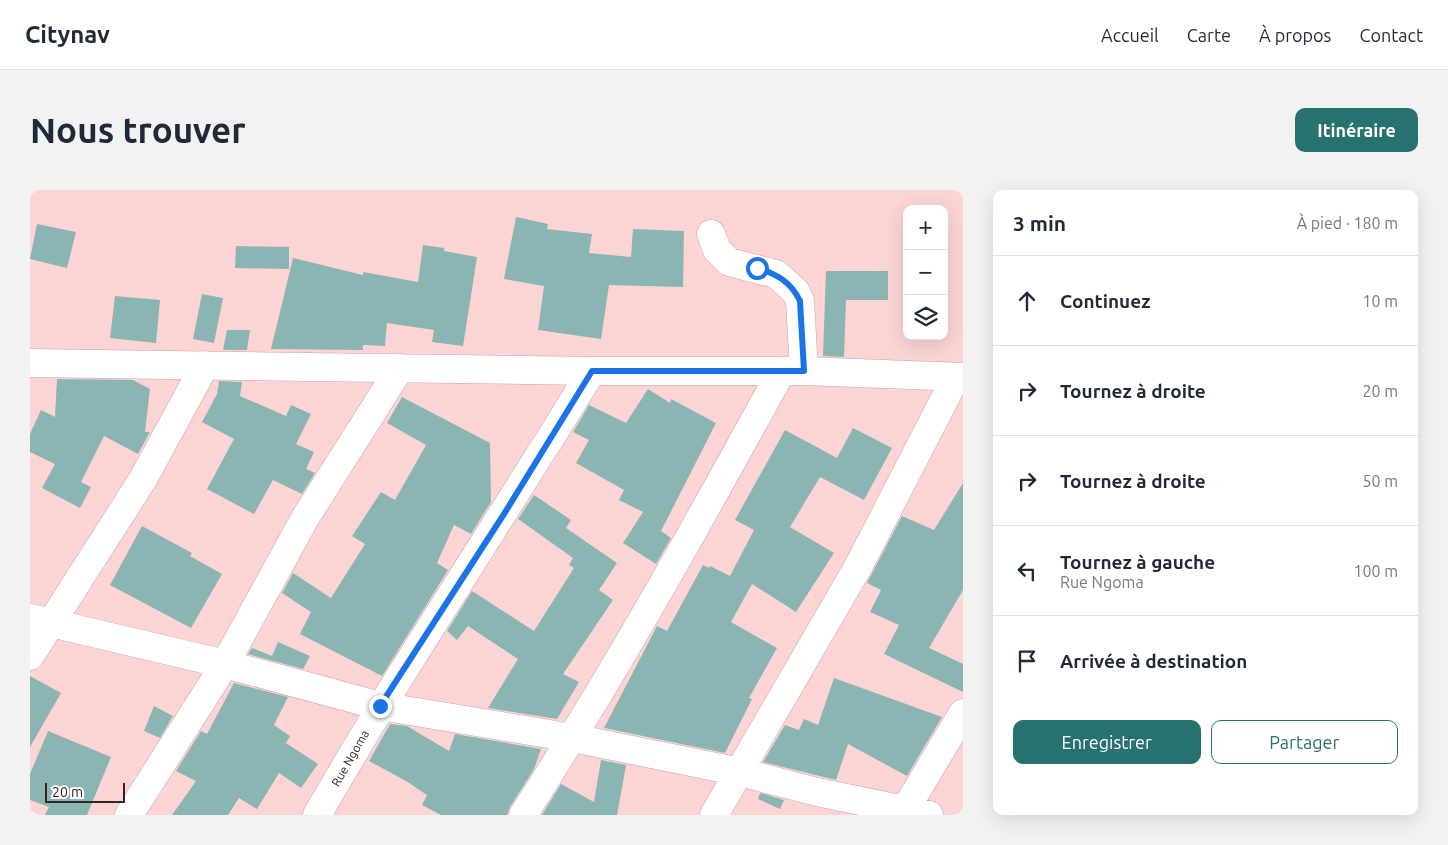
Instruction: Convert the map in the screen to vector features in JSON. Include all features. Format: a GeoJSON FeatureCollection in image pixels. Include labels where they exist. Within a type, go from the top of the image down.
{"type":"FeatureCollection","features":[{"type":"Feature","properties":{"kind":"street"},"geometry":{"type":"LineString","coordinates":[[523,815],[572,738],[697,525],[792,372],[800,301],[796,292],[776,274],[729,262],[717,250],[710,234]]}},
{"type":"Feature","properties":{"kind":"street"},"geometry":{"type":"LineString","coordinates":[[30,363],[792,372],[959,377],[858,567],[714,815]]}},
{"type":"Feature","properties":{"kind":"street"},"geometry":{"type":"LineString","coordinates":[[30,656],[40,621],[143,479],[205,365]]}},
{"type":"Feature","properties":{"kind":"street"},"geometry":{"type":"LineString","coordinates":[[128,815],[225,664],[306,518],[400,368]]}},
{"type":"Feature","properties":{"kind":"street","name":"Rue Ngoma"},"geometry":{"type":"LineString","coordinates":[[317,815],[380,706],[504,514],[592,371]]}},
{"type":"Feature","properties":{"kind":"street"},"geometry":{"type":"LineString","coordinates":[[40,621],[225,664],[380,706],[572,738],[740,772],[816,792],[912,813],[963,712]]}},
{"type":"Feature","properties":{"kind":"building"},"geometry":{"type":"Polygon","coordinates":[[[516,217],[548,224],[547,229],[592,234],[589,253],[631,257],[633,229],[684,231],[683,287],[609,285],[601,339],[538,330],[544,286],[504,279],[516,217]]]}},
{"type":"Feature","properties":{"kind":"building"},"geometry":{"type":"Polygon","coordinates":[[[37,224],[76,232],[67,268],[30,259],[37,224]]]}},
{"type":"Feature","properties":{"kind":"building"},"geometry":{"type":"Polygon","coordinates":[[[423,245],[444,248],[444,251],[477,257],[463,346],[432,342],[434,330],[387,323],[385,346],[363,345],[363,350],[271,349],[293,258],[363,275],[363,272],[418,282],[423,245]]]}},
{"type":"Feature","properties":{"kind":"building"},"geometry":{"type":"Polygon","coordinates":[[[236,246],[289,247],[289,269],[235,268],[236,246]]]}},
{"type":"Feature","properties":{"kind":"building"},"geometry":{"type":"Polygon","coordinates":[[[826,271],[888,271],[888,300],[846,300],[844,357],[823,356],[826,271]]]}},
{"type":"Feature","properties":{"kind":"building"},"geometry":{"type":"Polygon","coordinates":[[[202,294],[223,298],[214,343],[193,339],[202,294]]]}},
{"type":"Feature","properties":{"kind":"building"},"geometry":{"type":"Polygon","coordinates":[[[115,296],[160,300],[156,343],[110,338],[115,296]]]}},
{"type":"Feature","properties":{"kind":"building"},"geometry":{"type":"Polygon","coordinates":[[[227,330],[250,330],[247,350],[223,350],[227,330]]]}},
{"type":"Feature","properties":{"kind":"building"},"geometry":{"type":"Polygon","coordinates":[[[57,379],[133,380],[150,389],[145,432],[150,432],[138,454],[104,436],[81,482],[91,487],[80,508],[42,488],[55,464],[30,452],[30,434],[41,410],[55,417],[57,379]]]}},
{"type":"Feature","properties":{"kind":"building"},"geometry":{"type":"Polygon","coordinates":[[[219,381],[242,382],[240,396],[286,416],[291,405],[311,414],[296,444],[314,452],[306,469],[315,473],[302,494],[273,480],[254,514],[207,489],[234,439],[202,422],[217,394],[219,381]]]}},
{"type":"Feature","properties":{"kind":"building"},"geometry":{"type":"Polygon","coordinates":[[[648,389],[670,403],[671,399],[716,423],[661,531],[671,538],[656,564],[623,543],[643,512],[619,500],[624,490],[576,463],[589,440],[573,432],[589,405],[626,423],[648,389]]]}},
{"type":"Feature","properties":{"kind":"building"},"geometry":{"type":"Polygon","coordinates":[[[402,397],[490,443],[491,502],[471,534],[454,525],[437,563],[448,570],[382,676],[300,634],[311,612],[282,593],[293,573],[331,598],[365,544],[352,536],[381,492],[395,500],[426,445],[387,423],[402,397]]]}},
{"type":"Feature","properties":{"kind":"building"},"geometry":{"type":"Polygon","coordinates":[[[853,428],[892,448],[864,500],[820,477],[790,527],[834,553],[796,612],[752,584],[731,622],[777,648],[749,698],[752,699],[725,753],[604,728],[657,626],[667,631],[703,565],[709,568],[710,566],[730,576],[754,530],[735,520],[785,430],[837,458],[853,428]]]}},
{"type":"Feature","properties":{"kind":"building"},"geometry":{"type":"Polygon","coordinates":[[[963,483],[963,590],[929,648],[963,664],[963,692],[884,654],[899,625],[870,612],[881,590],[867,583],[902,516],[934,530],[963,483]]]}},
{"type":"Feature","properties":{"kind":"building"},"geometry":{"type":"Polygon","coordinates":[[[534,495],[571,520],[566,528],[617,563],[599,590],[613,600],[563,674],[579,682],[557,719],[488,708],[518,659],[468,626],[457,640],[447,631],[472,591],[534,631],[574,568],[569,565],[573,558],[518,519],[534,495]]]}},
{"type":"Feature","properties":{"kind":"building"},"geometry":{"type":"Polygon","coordinates":[[[142,526],[192,553],[190,556],[222,574],[191,628],[110,585],[142,526]]]}},
{"type":"Feature","properties":{"kind":"building"},"geometry":{"type":"Polygon","coordinates":[[[278,642],[310,656],[303,669],[248,654],[252,648],[272,656],[278,642]]]}},
{"type":"Feature","properties":{"kind":"building"},"geometry":{"type":"Polygon","coordinates":[[[30,676],[61,693],[30,747],[30,676]]]}},
{"type":"Feature","properties":{"kind":"building"},"geometry":{"type":"Polygon","coordinates":[[[834,678],[942,717],[907,776],[848,744],[836,780],[763,762],[785,725],[799,730],[804,719],[818,725],[834,678]]]}},
{"type":"Feature","properties":{"kind":"building"},"geometry":{"type":"Polygon","coordinates":[[[234,683],[288,697],[274,725],[290,736],[286,743],[318,764],[301,788],[279,773],[257,809],[239,798],[228,815],[172,815],[196,781],[176,771],[201,731],[207,734],[234,683]]]}},
{"type":"Feature","properties":{"kind":"building"},"geometry":{"type":"Polygon","coordinates":[[[154,706],[173,716],[160,738],[144,731],[154,706]]]}},
{"type":"Feature","properties":{"kind":"building"},"geometry":{"type":"Polygon","coordinates":[[[390,724],[407,726],[449,751],[455,734],[541,749],[534,769],[507,815],[441,815],[422,805],[427,795],[369,761],[390,724]]]}},
{"type":"Feature","properties":{"kind":"building"},"geometry":{"type":"Polygon","coordinates":[[[48,731],[111,757],[87,815],[45,815],[49,807],[30,800],[30,774],[48,731]]]}},
{"type":"Feature","properties":{"kind":"building"},"geometry":{"type":"Polygon","coordinates":[[[601,760],[626,765],[617,815],[542,815],[561,784],[594,802],[601,760]]]}},
{"type":"Feature","properties":{"kind":"building"},"geometry":{"type":"Polygon","coordinates":[[[760,793],[784,800],[780,809],[758,799],[760,793]]]}},
{"type":"Feature","properties":{"kind":"route"},"geometry":{"type":"LineString","coordinates":[[380,706],[504,514],[592,371],[804,371],[800,301],[796,292],[776,274],[757,268]]}}]}
